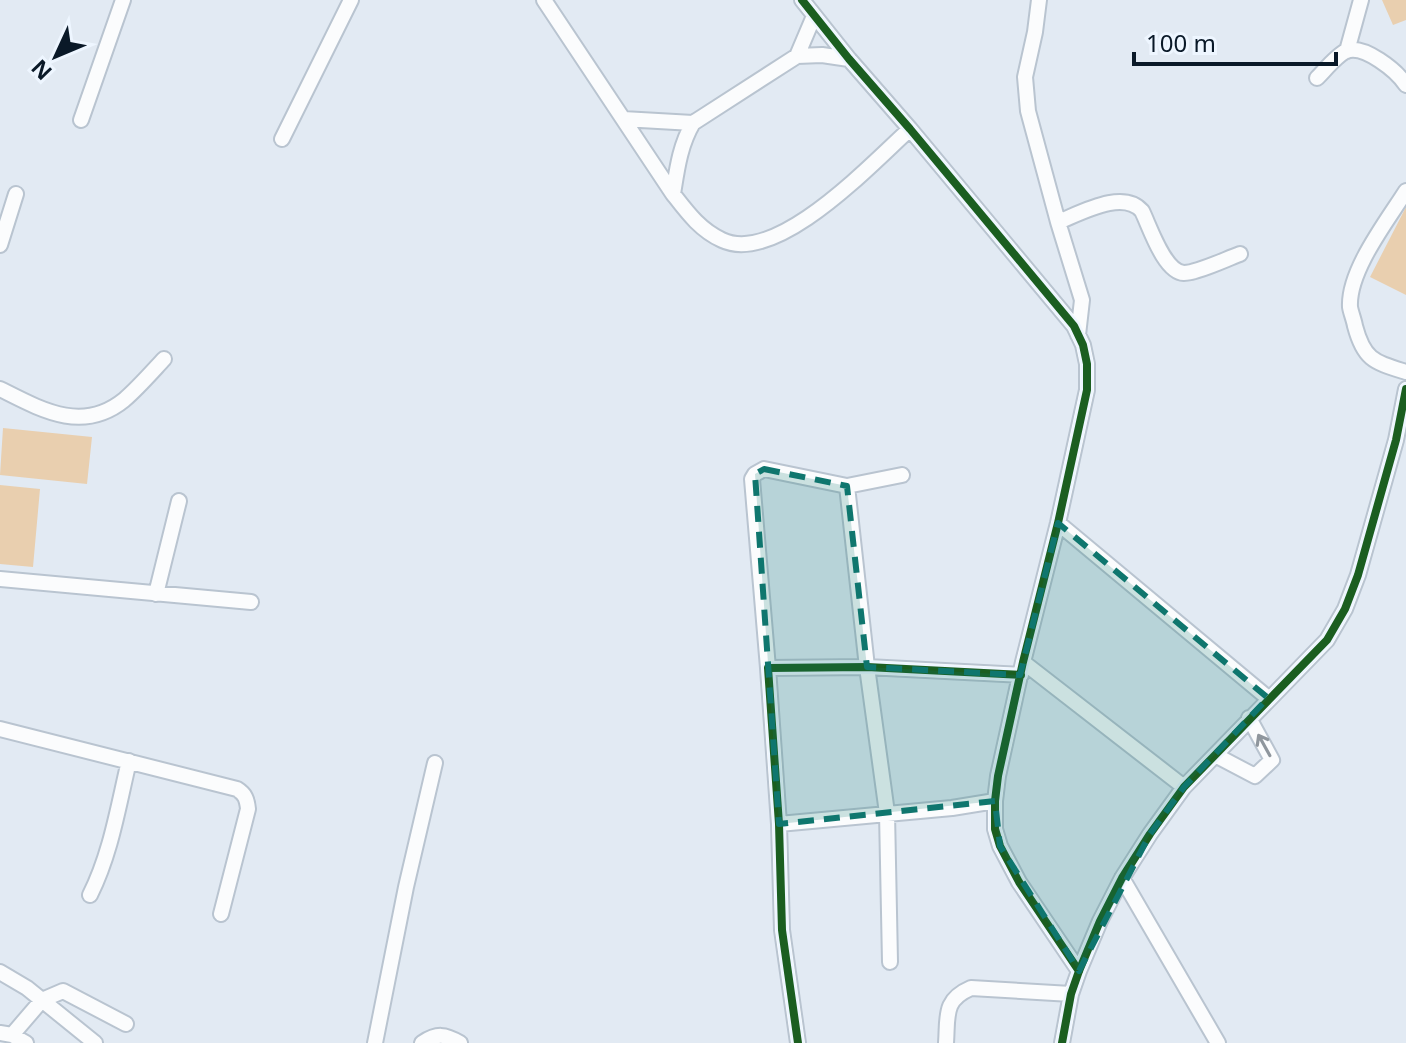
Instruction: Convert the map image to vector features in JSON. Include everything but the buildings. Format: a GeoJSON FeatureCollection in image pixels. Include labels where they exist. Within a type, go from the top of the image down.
{"type":"FeatureCollection","features":[{"type":"Feature","properties":{"kind":"street"},"geometry":{"type":"LineString","coordinates":[[81,120],[122,3],[106,0]]}},
{"type":"Feature","properties":{"kind":"street"},"geometry":{"type":"LineString","coordinates":[[282,139],[351,0]]}},
{"type":"Feature","properties":{"kind":"street"},"geometry":{"type":"LineString","coordinates":[[544,0],[673,194],[694,221],[723,240],[743,244],[765,239],[811,216],[910,129]]}},
{"type":"Feature","properties":{"kind":"street"},"geometry":{"type":"LineString","coordinates":[[802,0],[1074,326],[1083,345],[1087,390],[998,776],[995,801],[995,829],[1000,846],[1019,882],[1079,971]]}},
{"type":"Feature","properties":{"kind":"street"},"geometry":{"type":"LineString","coordinates":[[1039,0],[1025,77],[1028,111],[1082,300],[1078,335]]}},
{"type":"Feature","properties":{"kind":"street"},"geometry":{"type":"LineString","coordinates":[[1317,78],[1347,51],[1361,0]]}},
{"type":"Feature","properties":{"kind":"street"},"geometry":{"type":"LineString","coordinates":[[797,56],[814,16]]}},
{"type":"Feature","properties":{"kind":"street"},"geometry":{"type":"LineString","coordinates":[[1347,51],[1355,50],[1380,61],[1395,71],[1406,85]]}},
{"type":"Feature","properties":{"kind":"street"},"geometry":{"type":"LineString","coordinates":[[673,194],[678,161],[693,123],[797,56],[822,55],[849,59]]}},
{"type":"Feature","properties":{"kind":"street"},"geometry":{"type":"LineString","coordinates":[[623,119],[693,123]]}},
{"type":"Feature","properties":{"kind":"street"},"geometry":{"type":"LineString","coordinates":[[1406,191],[1363,259],[1355,279],[1350,307],[1360,344],[1367,354],[1381,364],[1406,372]]}},
{"type":"Feature","properties":{"kind":"street"},"geometry":{"type":"LineString","coordinates":[[0,245],[16,194]]}},
{"type":"Feature","properties":{"kind":"street"},"geometry":{"type":"LineString","coordinates":[[1058,222],[1110,204],[1130,202],[1142,211],[1169,265],[1178,271],[1187,273],[1240,254]]}},
{"type":"Feature","properties":{"kind":"street"},"geometry":{"type":"LineString","coordinates":[[0,389],[57,415],[88,416],[123,401],[164,359]]}},
{"type":"Feature","properties":{"kind":"street"},"geometry":{"type":"LineString","coordinates":[[1062,1043],[1071,994],[1100,921],[1150,834],[1184,787],[1327,640],[1345,609],[1358,575],[1396,440],[1406,389]]}},
{"type":"Feature","properties":{"kind":"street"},"geometry":{"type":"LineString","coordinates":[[1396,440],[1406,452]]}},
{"type":"Feature","properties":{"kind":"street"},"geometry":{"type":"LineString","coordinates":[[798,1043],[782,930],[779,824],[752,479],[764,469],[847,486],[902,475]]}},
{"type":"Feature","properties":{"kind":"street"},"geometry":{"type":"LineString","coordinates":[[847,486],[887,813],[890,962]]}},
{"type":"Feature","properties":{"kind":"street"},"geometry":{"type":"LineString","coordinates":[[156,594],[179,501]]}},
{"type":"Feature","properties":{"kind":"street"},"geometry":{"type":"LineString","coordinates":[[1058,523],[1268,698]]}},
{"type":"Feature","properties":{"kind":"street"},"geometry":{"type":"LineString","coordinates":[[0,579],[251,602]]}},
{"type":"Feature","properties":{"kind":"street"},"geometry":{"type":"LineString","coordinates":[[768,668],[1022,669],[1184,787]]}},
{"type":"Feature","properties":{"kind":"street"},"geometry":{"type":"LineString","coordinates":[[1215,755],[1255,776],[1272,760],[1249,718]]}},
{"type":"Feature","properties":{"kind":"street"},"geometry":{"type":"LineString","coordinates":[[0,729],[237,789],[245,796],[248,809],[221,914]]}},
{"type":"Feature","properties":{"kind":"street"},"geometry":{"type":"LineString","coordinates":[[90,895],[111,840],[129,761]]}},
{"type":"Feature","properties":{"kind":"street"},"geometry":{"type":"LineString","coordinates":[[375,1043],[435,763]]}},
{"type":"Feature","properties":{"kind":"street"},"geometry":{"type":"LineString","coordinates":[[779,824],[952,808],[995,801]]}},
{"type":"Feature","properties":{"kind":"street"},"geometry":{"type":"LineString","coordinates":[[1122,878],[1218,1043]]}},
{"type":"Feature","properties":{"kind":"street"},"geometry":{"type":"LineString","coordinates":[[0,972],[27,988],[95,1043]]}},
{"type":"Feature","properties":{"kind":"street"},"geometry":{"type":"LineString","coordinates":[[946,1043],[949,1005],[958,994],[971,988],[1071,994]]}},
{"type":"Feature","properties":{"kind":"street"},"geometry":{"type":"LineString","coordinates":[[26,1043],[6,1034],[42,1000],[63,991],[126,1024]]}},
{"type":"Feature","properties":{"kind":"street"},"geometry":{"type":"LineString","coordinates":[[422,1043],[435,1035],[446,1035],[460,1043]]}},
{"type":"Feature","properties":{"kind":"highlighted area"},"geometry":{"type":"Polygon","coordinates":[[[764,469],[847,486],[867,667],[1020,675],[1058,523],[1268,698],[1184,787],[1150,834],[1079,971],[1000,846],[995,801],[779,824],[755,474],[764,469]]]}},
{"type":"Feature","properties":{"kind":"shaded area"},"geometry":{"type":"Polygon","coordinates":[[[1382,0],[1406,0],[1406,20],[1393,25],[1382,0]]]}},
{"type":"Feature","properties":{"kind":"shaded area"},"geometry":{"type":"Polygon","coordinates":[[[1406,207],[1406,295],[1370,277],[1406,207]]]}},
{"type":"Feature","properties":{"kind":"shaded area"},"geometry":{"type":"Polygon","coordinates":[[[3,428],[92,437],[87,484],[0,475],[3,428]]]}},
{"type":"Feature","properties":{"kind":"shaded area"},"geometry":{"type":"Polygon","coordinates":[[[0,485],[40,489],[33,567],[0,564],[0,485]]]}},
{"type":"Feature","properties":{"kind":"cycle path"},"geometry":{"type":"LineString","coordinates":[[802,0],[1074,326],[1083,345],[1087,390],[1023,662],[995,801],[995,829],[1000,846],[1019,882],[1079,971]]}},
{"type":"Feature","properties":{"kind":"cycle path"},"geometry":{"type":"LineString","coordinates":[[1062,1043],[1071,994],[1100,921],[1150,834],[1184,787],[1327,640],[1345,609],[1358,575],[1396,440],[1406,389]]}},
{"type":"Feature","properties":{"kind":"cycle path"},"geometry":{"type":"LineString","coordinates":[[798,1043],[782,930],[779,824],[768,668],[867,667],[1021,675]]}}]}
